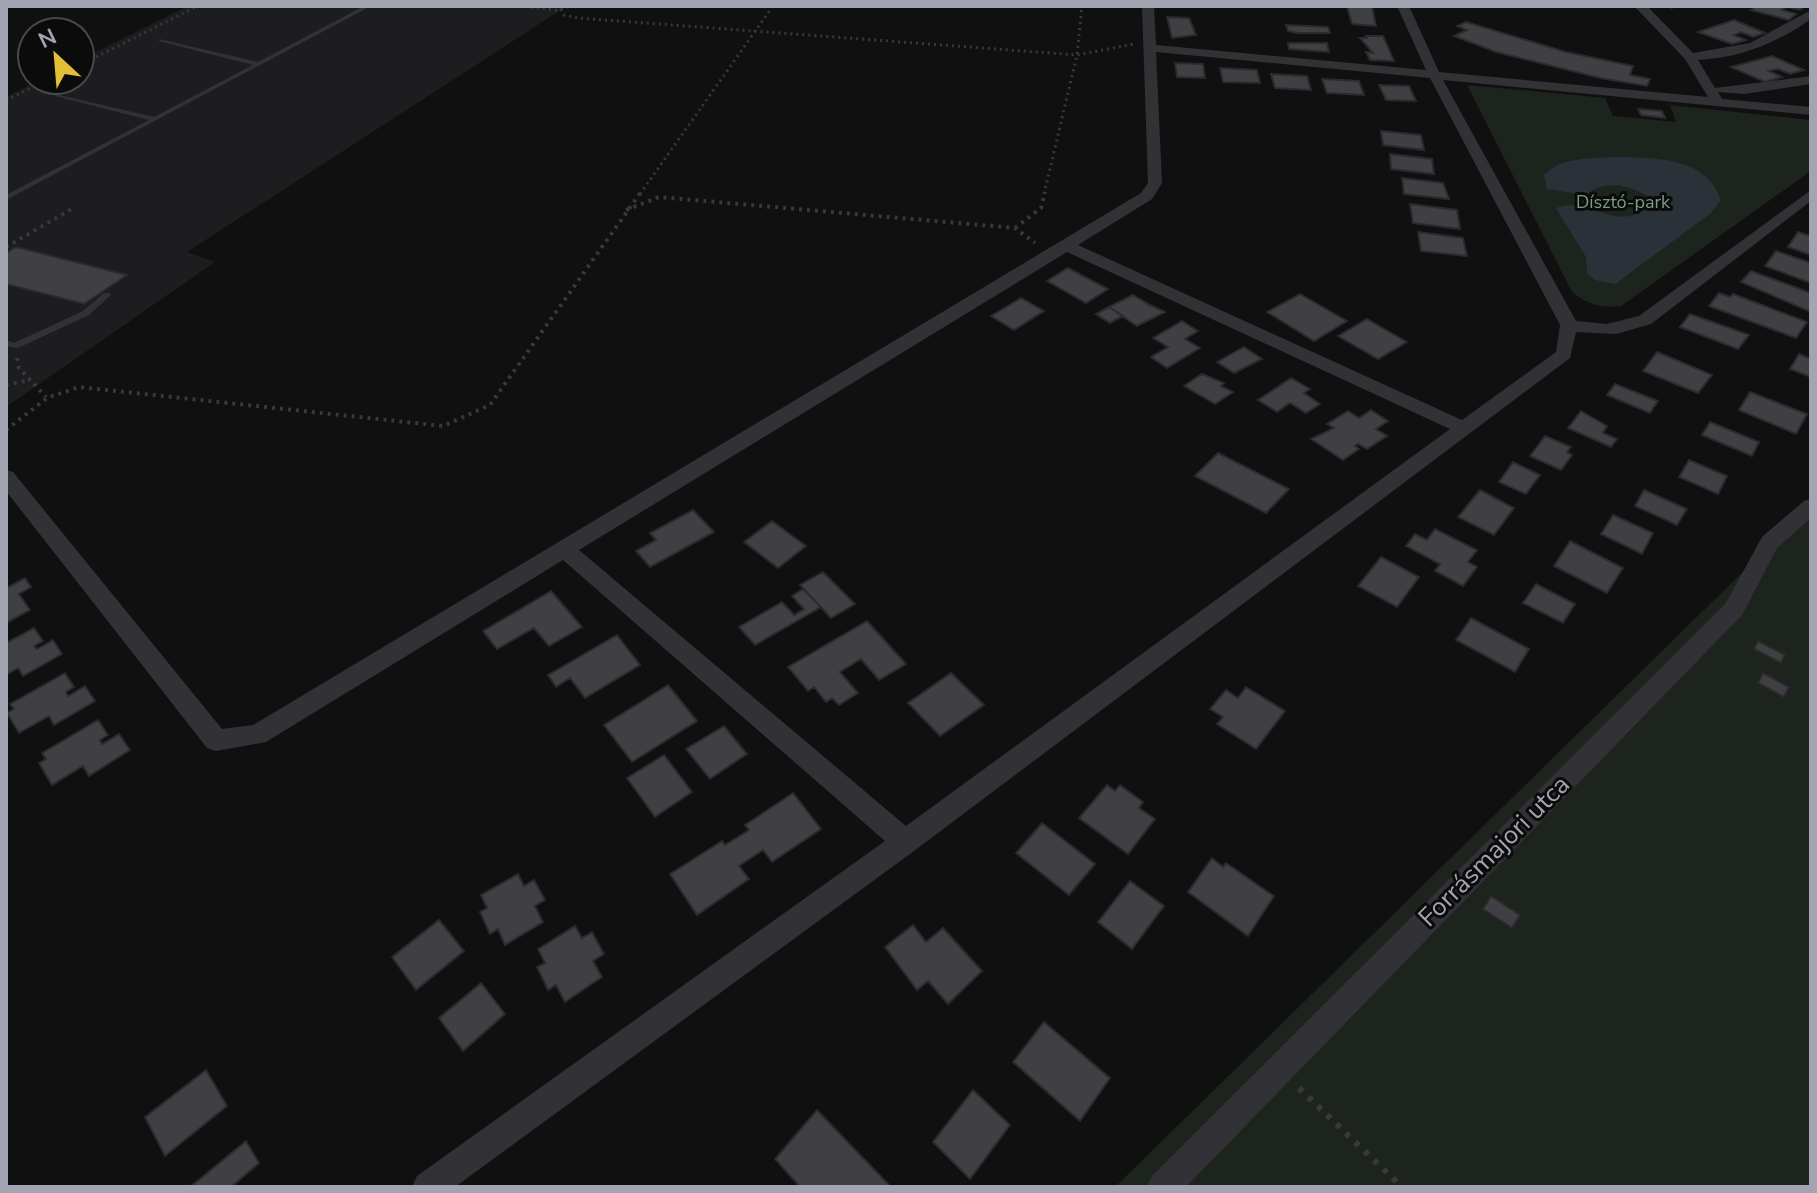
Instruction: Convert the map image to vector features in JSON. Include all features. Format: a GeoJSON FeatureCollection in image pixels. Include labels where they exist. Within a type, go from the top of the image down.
{"type":"FeatureCollection","features":[{"type":"Feature","properties":{"kind":"street"},"geometry":{"type":"LineString","coordinates":[[6,477],[216,740],[257,735],[1147,196],[1155,183],[1148,6]]}},
{"type":"Feature","properties":{"kind":"street"},"geometry":{"type":"LineString","coordinates":[[428,1187],[905,842],[1564,354],[1569,325],[1435,76],[1403,6]]}},
{"type":"Feature","properties":{"kind":"street"},"geometry":{"type":"LineString","coordinates":[[1640,6],[1690,57],[1714,94]]}},
{"type":"Feature","properties":{"kind":"street"},"geometry":{"type":"LineString","coordinates":[[1690,57],[1717,56],[1762,45],[1811,14]]}},
{"type":"Feature","properties":{"kind":"street"},"geometry":{"type":"LineString","coordinates":[[1151,45],[1435,76],[1714,94],[1811,111]]}},
{"type":"Feature","properties":{"kind":"street"},"geometry":{"type":"LineString","coordinates":[[1714,94],[1811,80]]}},
{"type":"Feature","properties":{"kind":"street"},"geometry":{"type":"LineString","coordinates":[[1569,325],[1597,331],[1622,330],[1645,320],[1811,194]]}},
{"type":"Feature","properties":{"kind":"street"},"geometry":{"type":"LineString","coordinates":[[1067,246],[1466,429]]}},
{"type":"Feature","properties":{"kind":"street","name":"Forrásmajori utca"},"geometry":{"type":"LineString","coordinates":[[1163,1187],[1734,609],[1769,543],[1811,506]]}},
{"type":"Feature","properties":{"kind":"street"},"geometry":{"type":"LineString","coordinates":[[564,549],[905,842]]}},
{"type":"Feature","properties":{"kind":"lane"},"geometry":{"type":"LineString","coordinates":[[6,198],[368,6]]}},
{"type":"Feature","properties":{"kind":"lane"},"geometry":{"type":"LineString","coordinates":[[161,40],[258,64]]}},
{"type":"Feature","properties":{"kind":"lane"},"geometry":{"type":"LineString","coordinates":[[61,96],[154,119]]}},
{"type":"Feature","properties":{"kind":"lane"},"geometry":{"type":"LineString","coordinates":[[10,344],[86,313],[107,295]]}},
{"type":"Feature","properties":{"kind":"path"},"geometry":{"type":"LineString","coordinates":[[96,57],[198,6]]}},
{"type":"Feature","properties":{"kind":"path"},"geometry":{"type":"LineString","coordinates":[[519,6],[561,9],[572,6]]}},
{"type":"Feature","properties":{"kind":"path"},"geometry":{"type":"LineString","coordinates":[[6,430],[47,398],[79,387],[443,426],[490,405],[625,210],[773,6]]}},
{"type":"Feature","properties":{"kind":"path"},"geometry":{"type":"LineString","coordinates":[[1015,228],[1041,208],[1077,55],[1082,6]]}},
{"type":"Feature","properties":{"kind":"path"},"geometry":{"type":"LineString","coordinates":[[561,9],[564,15],[578,18],[1077,55],[1115,45],[1151,45]]}},
{"type":"Feature","properties":{"kind":"path"},"geometry":{"type":"LineString","coordinates":[[625,210],[659,197],[1015,228],[1036,244],[1067,246]]}},
{"type":"Feature","properties":{"kind":"path"},"geometry":{"type":"LineString","coordinates":[[6,247],[75,207]]}},
{"type":"Feature","properties":{"kind":"path"},"geometry":{"type":"LineString","coordinates":[[10,344],[19,368],[47,398]]}},
{"type":"Feature","properties":{"kind":"path"},"geometry":{"type":"LineString","coordinates":[[6,385],[30,380]]}},
{"type":"Feature","properties":{"kind":"path"},"geometry":{"type":"LineString","coordinates":[[1278,1068],[1402,1187]]}},
{"type":"Feature","properties":{"kind":"shaded area"},"geometry":{"type":"Polygon","coordinates":[[[188,6],[564,8],[187,252],[215,262],[6,407],[6,97],[16,92],[16,96],[96,96],[96,52],[188,6]]]}},
{"type":"Feature","properties":{"kind":"shaded area"},"geometry":{"type":"Polygon","coordinates":[[[1615,157],[1662,159],[1691,167],[1713,186],[1721,200],[1711,213],[1615,284],[1595,280],[1587,273],[1586,257],[1556,208],[1580,206],[1624,217],[1648,208],[1649,197],[1633,189],[1609,185],[1586,195],[1547,189],[1544,175],[1568,161],[1615,157]]]}},
{"type":"Feature","properties":{"kind":"green space","name":"Dísztó-park"},"geometry":{"type":"Polygon","coordinates":[[[1467,85],[1605,98],[1613,116],[1676,122],[1670,105],[1811,120],[1811,171],[1621,306],[1595,305],[1572,292],[1467,85]]]}},
{"type":"Feature","properties":{"kind":"green space"},"geometry":{"type":"Polygon","coordinates":[[[1811,505],[1811,1187],[1115,1187],[1811,505]]]}},
{"type":"Feature","properties":{"kind":"building"},"geometry":{"type":"Polygon","coordinates":[[[1347,6],[1372,7],[1376,26],[1352,24],[1347,6]]]}},
{"type":"Feature","properties":{"kind":"building"},"geometry":{"type":"Polygon","coordinates":[[[1757,6],[1805,6],[1800,10],[1787,7],[1782,10],[1796,14],[1789,20],[1751,10],[1757,6]]]}},
{"type":"Feature","properties":{"kind":"building"},"geometry":{"type":"Polygon","coordinates":[[[1167,17],[1189,18],[1196,35],[1172,38],[1167,17]]]}},
{"type":"Feature","properties":{"kind":"building"},"geometry":{"type":"Polygon","coordinates":[[[1734,20],[1765,33],[1753,37],[1741,32],[1734,35],[1746,40],[1732,44],[1698,32],[1734,20]]]}},
{"type":"Feature","properties":{"kind":"building"},"geometry":{"type":"Polygon","coordinates":[[[1466,22],[1566,52],[1633,66],[1630,75],[1650,79],[1647,86],[1600,78],[1496,52],[1454,36],[1467,30],[1457,26],[1466,22]]]}},
{"type":"Feature","properties":{"kind":"building"},"geometry":{"type":"Polygon","coordinates":[[[1286,25],[1328,27],[1330,33],[1297,33],[1288,31],[1286,25]]]}},
{"type":"Feature","properties":{"kind":"building"},"geometry":{"type":"Polygon","coordinates":[[[1383,36],[1394,61],[1370,60],[1366,52],[1373,53],[1360,38],[1383,36]]]}},
{"type":"Feature","properties":{"kind":"building"},"geometry":{"type":"Polygon","coordinates":[[[1288,43],[1327,43],[1329,52],[1289,49],[1288,43]]]}},
{"type":"Feature","properties":{"kind":"building"},"geometry":{"type":"Polygon","coordinates":[[[1772,56],[1804,70],[1790,74],[1778,69],[1769,71],[1782,77],[1765,82],[1731,67],[1772,56]]]}},
{"type":"Feature","properties":{"kind":"building"},"geometry":{"type":"Polygon","coordinates":[[[1175,63],[1203,64],[1205,78],[1177,77],[1175,63]]]}},
{"type":"Feature","properties":{"kind":"building"},"geometry":{"type":"Polygon","coordinates":[[[1220,68],[1257,70],[1260,83],[1223,82],[1220,68]]]}},
{"type":"Feature","properties":{"kind":"building"},"geometry":{"type":"Polygon","coordinates":[[[1271,74],[1307,76],[1311,90],[1275,88],[1271,74]]]}},
{"type":"Feature","properties":{"kind":"building"},"geometry":{"type":"Polygon","coordinates":[[[1322,79],[1359,81],[1364,95],[1327,93],[1322,79]]]}},
{"type":"Feature","properties":{"kind":"building"},"geometry":{"type":"Polygon","coordinates":[[[1379,85],[1409,86],[1416,101],[1386,100],[1379,85]]]}},
{"type":"Feature","properties":{"kind":"building"},"geometry":{"type":"Polygon","coordinates":[[[1638,109],[1662,111],[1665,118],[1641,115],[1638,109]]]}},
{"type":"Feature","properties":{"kind":"building"},"geometry":{"type":"Polygon","coordinates":[[[1381,131],[1421,135],[1424,150],[1383,145],[1381,131]]]}},
{"type":"Feature","properties":{"kind":"building"},"geometry":{"type":"Polygon","coordinates":[[[1390,154],[1432,159],[1434,174],[1391,169],[1390,154]]]}},
{"type":"Feature","properties":{"kind":"building"},"geometry":{"type":"Polygon","coordinates":[[[1402,178],[1443,183],[1449,199],[1404,194],[1402,178]]]}},
{"type":"Feature","properties":{"kind":"building"},"geometry":{"type":"Polygon","coordinates":[[[1410,204],[1457,210],[1460,229],[1413,223],[1410,204]]]}},
{"type":"Feature","properties":{"kind":"building"},"geometry":{"type":"Polygon","coordinates":[[[1418,232],[1463,238],[1467,256],[1421,251],[1418,232]]]}},
{"type":"Feature","properties":{"kind":"building"},"geometry":{"type":"Polygon","coordinates":[[[1798,232],[1811,236],[1811,255],[1788,247],[1798,232]]]}},
{"type":"Feature","properties":{"kind":"building"},"geometry":{"type":"Polygon","coordinates":[[[16,247],[127,275],[84,304],[6,284],[6,253],[16,247]]]}},
{"type":"Feature","properties":{"kind":"building"},"geometry":{"type":"Polygon","coordinates":[[[1776,251],[1811,263],[1811,283],[1765,266],[1776,251]]]}},
{"type":"Feature","properties":{"kind":"building"},"geometry":{"type":"Polygon","coordinates":[[[1068,268],[1108,289],[1086,303],[1047,281],[1068,268]]]}},
{"type":"Feature","properties":{"kind":"building"},"geometry":{"type":"Polygon","coordinates":[[[1751,271],[1811,293],[1811,312],[1741,282],[1751,271]]]}},
{"type":"Feature","properties":{"kind":"building"},"geometry":{"type":"Polygon","coordinates":[[[1719,293],[1730,297],[1733,294],[1807,322],[1796,338],[1709,306],[1719,293]]]}},
{"type":"Feature","properties":{"kind":"building"},"geometry":{"type":"Polygon","coordinates":[[[1300,294],[1347,321],[1314,341],[1267,312],[1300,294]]]}},
{"type":"Feature","properties":{"kind":"building"},"geometry":{"type":"Polygon","coordinates":[[[1133,295],[1165,312],[1137,326],[1109,307],[1133,295]]]}},
{"type":"Feature","properties":{"kind":"building"},"geometry":{"type":"Polygon","coordinates":[[[1021,298],[1044,311],[1014,330],[991,316],[1021,298]]]}},
{"type":"Feature","properties":{"kind":"building"},"geometry":{"type":"Polygon","coordinates":[[[1109,307],[1123,316],[1110,323],[1096,314],[1109,307]]]}},
{"type":"Feature","properties":{"kind":"building"},"geometry":{"type":"Polygon","coordinates":[[[1690,314],[1749,335],[1738,349],[1680,327],[1690,314]]]}},
{"type":"Feature","properties":{"kind":"building"},"geometry":{"type":"Polygon","coordinates":[[[1367,319],[1407,342],[1378,359],[1338,336],[1367,319]]]}},
{"type":"Feature","properties":{"kind":"building"},"geometry":{"type":"Polygon","coordinates":[[[1182,321],[1198,331],[1185,339],[1200,348],[1167,368],[1151,357],[1168,347],[1153,338],[1182,321]]]}},
{"type":"Feature","properties":{"kind":"building"},"geometry":{"type":"Polygon","coordinates":[[[1244,347],[1262,359],[1234,373],[1217,362],[1244,347]]]}},
{"type":"Feature","properties":{"kind":"building"},"geometry":{"type":"Polygon","coordinates":[[[1657,352],[1712,375],[1698,393],[1643,371],[1657,352]]]}},
{"type":"Feature","properties":{"kind":"building"},"geometry":{"type":"Polygon","coordinates":[[[1799,354],[1811,359],[1811,377],[1790,369],[1799,354]]]}},
{"type":"Feature","properties":{"kind":"building"},"geometry":{"type":"Polygon","coordinates":[[[1202,374],[1224,383],[1221,386],[1233,392],[1215,404],[1184,386],[1202,374]]]}},
{"type":"Feature","properties":{"kind":"building"},"geometry":{"type":"Polygon","coordinates":[[[1291,378],[1310,389],[1304,393],[1320,404],[1306,413],[1290,403],[1277,412],[1258,400],[1291,378]]]}},
{"type":"Feature","properties":{"kind":"building"},"geometry":{"type":"Polygon","coordinates":[[[1615,384],[1658,401],[1650,413],[1607,395],[1615,384]]]}},
{"type":"Feature","properties":{"kind":"building"},"geometry":{"type":"Polygon","coordinates":[[[1750,392],[1807,414],[1796,434],[1739,410],[1750,392]]]}},
{"type":"Feature","properties":{"kind":"building"},"geometry":{"type":"Polygon","coordinates":[[[1371,410],[1388,421],[1376,429],[1387,436],[1367,449],[1358,444],[1355,446],[1359,449],[1343,460],[1311,439],[1334,428],[1327,424],[1348,411],[1359,418],[1371,410]]]}},
{"type":"Feature","properties":{"kind":"building"},"geometry":{"type":"Polygon","coordinates":[[[1581,411],[1607,426],[1603,433],[1617,439],[1611,447],[1568,428],[1581,411]]]}},
{"type":"Feature","properties":{"kind":"building"},"geometry":{"type":"Polygon","coordinates":[[[1710,422],[1759,442],[1752,456],[1702,435],[1710,422]]]}},
{"type":"Feature","properties":{"kind":"building"},"geometry":{"type":"Polygon","coordinates":[[[1545,436],[1571,447],[1567,452],[1572,455],[1561,470],[1530,456],[1545,436]]]}},
{"type":"Feature","properties":{"kind":"building"},"geometry":{"type":"Polygon","coordinates":[[[1218,453],[1289,489],[1266,513],[1195,476],[1218,453]]]}},
{"type":"Feature","properties":{"kind":"building"},"geometry":{"type":"Polygon","coordinates":[[[1689,460],[1727,476],[1718,494],[1679,477],[1689,460]]]}},
{"type":"Feature","properties":{"kind":"building"},"geometry":{"type":"Polygon","coordinates":[[[1513,462],[1540,475],[1526,494],[1499,482],[1513,462]]]}},
{"type":"Feature","properties":{"kind":"building"},"geometry":{"type":"Polygon","coordinates":[[[1480,490],[1514,508],[1494,535],[1458,517],[1480,490]]]}},
{"type":"Feature","properties":{"kind":"building"},"geometry":{"type":"Polygon","coordinates":[[[1644,490],[1687,509],[1677,525],[1635,506],[1644,490]]]}},
{"type":"Feature","properties":{"kind":"building"},"geometry":{"type":"Polygon","coordinates":[[[693,510],[714,532],[650,567],[636,551],[656,540],[650,533],[693,510]]]}},
{"type":"Feature","properties":{"kind":"building"},"geometry":{"type":"Polygon","coordinates":[[[1613,515],[1653,533],[1642,554],[1601,534],[1613,515]]]}},
{"type":"Feature","properties":{"kind":"building"},"geometry":{"type":"Polygon","coordinates":[[[772,521],[806,546],[778,568],[744,542],[772,521]]]}},
{"type":"Feature","properties":{"kind":"building"},"geometry":{"type":"Polygon","coordinates":[[[1435,529],[1477,550],[1468,562],[1477,567],[1463,586],[1435,571],[1440,564],[1406,546],[1415,534],[1427,540],[1435,529]]]}},
{"type":"Feature","properties":{"kind":"building"},"geometry":{"type":"Polygon","coordinates":[[[1570,541],[1623,568],[1607,593],[1554,566],[1570,541]]]}},
{"type":"Feature","properties":{"kind":"building"},"geometry":{"type":"Polygon","coordinates":[[[1381,557],[1419,577],[1397,607],[1358,586],[1381,557]]]}},
{"type":"Feature","properties":{"kind":"building"},"geometry":{"type":"Polygon","coordinates":[[[823,572],[855,604],[831,618],[800,585],[823,572]]]}},
{"type":"Feature","properties":{"kind":"building"},"geometry":{"type":"Polygon","coordinates":[[[25,578],[31,587],[19,594],[30,610],[6,623],[6,588],[25,578]]]}},
{"type":"Feature","properties":{"kind":"building"},"geometry":{"type":"Polygon","coordinates":[[[1536,584],[1575,604],[1563,623],[1523,603],[1536,584]]]}},
{"type":"Feature","properties":{"kind":"building"},"geometry":{"type":"Polygon","coordinates":[[[803,589],[821,607],[755,645],[739,627],[782,602],[794,615],[804,609],[792,596],[803,589]]]}},
{"type":"Feature","properties":{"kind":"building"},"geometry":{"type":"Polygon","coordinates":[[[551,591],[582,627],[549,646],[534,628],[497,649],[483,631],[551,591]]]}},
{"type":"Feature","properties":{"kind":"building"},"geometry":{"type":"Polygon","coordinates":[[[1471,618],[1529,649],[1515,672],[1456,640],[1471,618]]]}},
{"type":"Feature","properties":{"kind":"building"},"geometry":{"type":"Polygon","coordinates":[[[867,621],[906,664],[879,680],[861,659],[840,672],[858,693],[839,705],[832,698],[826,702],[814,687],[808,691],[788,667],[867,621]]]}},
{"type":"Feature","properties":{"kind":"building"},"geometry":{"type":"Polygon","coordinates":[[[34,628],[43,641],[34,646],[37,649],[53,640],[62,654],[23,676],[18,668],[6,675],[6,643],[34,628]]]}},
{"type":"Feature","properties":{"kind":"building"},"geometry":{"type":"Polygon","coordinates":[[[617,635],[640,665],[585,698],[570,678],[556,687],[548,675],[617,635]]]}},
{"type":"Feature","properties":{"kind":"building"},"geometry":{"type":"Polygon","coordinates":[[[1758,641],[1785,655],[1781,663],[1754,649],[1758,641]]]}},
{"type":"Feature","properties":{"kind":"building"},"geometry":{"type":"Polygon","coordinates":[[[65,673],[74,687],[66,692],[68,696],[85,686],[95,701],[54,725],[49,716],[19,733],[7,713],[14,709],[10,704],[65,673]]]}},
{"type":"Feature","properties":{"kind":"building"},"geometry":{"type":"Polygon","coordinates":[[[951,673],[984,705],[940,736],[908,703],[951,673]]]}},
{"type":"Feature","properties":{"kind":"building"},"geometry":{"type":"Polygon","coordinates":[[[1763,673],[1789,687],[1784,697],[1758,683],[1763,673]]]}},
{"type":"Feature","properties":{"kind":"building"},"geometry":{"type":"Polygon","coordinates":[[[668,685],[697,721],[632,762],[604,725],[668,685]]]}},
{"type":"Feature","properties":{"kind":"building"},"geometry":{"type":"Polygon","coordinates":[[[1246,687],[1285,711],[1256,749],[1217,724],[1223,717],[1210,709],[1226,690],[1238,698],[1246,687]]]}},
{"type":"Feature","properties":{"kind":"building"},"geometry":{"type":"Polygon","coordinates":[[[98,720],[108,735],[100,740],[102,744],[119,734],[130,750],[89,776],[83,766],[52,785],[39,763],[46,759],[42,753],[98,720]]]}},
{"type":"Feature","properties":{"kind":"building"},"geometry":{"type":"Polygon","coordinates":[[[724,726],[747,754],[710,779],[686,749],[724,726]]]}},
{"type":"Feature","properties":{"kind":"building"},"geometry":{"type":"Polygon","coordinates":[[[664,755],[692,792],[655,817],[627,778],[664,755]]]}},
{"type":"Feature","properties":{"kind":"building"},"geometry":{"type":"Polygon","coordinates":[[[1107,785],[1115,791],[1120,785],[1143,802],[1139,808],[1155,819],[1128,854],[1079,818],[1107,785]]]}},
{"type":"Feature","properties":{"kind":"building"},"geometry":{"type":"Polygon","coordinates":[[[793,793],[821,829],[772,862],[763,850],[739,866],[749,879],[697,915],[670,874],[722,841],[725,845],[749,830],[745,825],[793,793]]]}},
{"type":"Feature","properties":{"kind":"building"},"geometry":{"type":"Polygon","coordinates":[[[1042,823],[1095,864],[1069,895],[1016,853],[1042,823]]]}},
{"type":"Feature","properties":{"kind":"building"},"geometry":{"type":"Polygon","coordinates":[[[1212,858],[1223,867],[1226,863],[1274,896],[1248,936],[1188,892],[1212,858]]]}},
{"type":"Feature","properties":{"kind":"building"},"geometry":{"type":"Polygon","coordinates":[[[518,874],[524,886],[534,880],[545,900],[535,906],[543,922],[505,945],[498,929],[490,934],[480,912],[487,908],[481,895],[518,874]]]}},
{"type":"Feature","properties":{"kind":"building"},"geometry":{"type":"Polygon","coordinates":[[[1130,881],[1164,906],[1132,949],[1098,922],[1130,881]]]}},
{"type":"Feature","properties":{"kind":"building"},"geometry":{"type":"Polygon","coordinates":[[[1491,896],[1520,915],[1512,928],[1483,909],[1491,896]]]}},
{"type":"Feature","properties":{"kind":"building"},"geometry":{"type":"Polygon","coordinates":[[[439,920],[464,951],[416,990],[392,957],[439,920]]]}},
{"type":"Feature","properties":{"kind":"building"},"geometry":{"type":"Polygon","coordinates":[[[913,925],[926,942],[943,928],[982,971],[948,1004],[928,981],[917,990],[885,947],[913,925]]]}},
{"type":"Feature","properties":{"kind":"building"},"geometry":{"type":"Polygon","coordinates":[[[575,926],[582,938],[592,932],[604,954],[593,961],[602,977],[565,1002],[556,985],[548,990],[537,967],[545,963],[538,949],[575,926]]]}},
{"type":"Feature","properties":{"kind":"building"},"geometry":{"type":"Polygon","coordinates":[[[481,983],[505,1014],[463,1051],[439,1018],[481,983]]]}},
{"type":"Feature","properties":{"kind":"building"},"geometry":{"type":"Polygon","coordinates":[[[1044,1022],[1110,1078],[1080,1121],[1013,1062],[1044,1022]]]}},
{"type":"Feature","properties":{"kind":"building"},"geometry":{"type":"Polygon","coordinates":[[[206,1070],[227,1106],[165,1156],[145,1117],[206,1070]]]}},
{"type":"Feature","properties":{"kind":"building"},"geometry":{"type":"Polygon","coordinates":[[[973,1090],[1010,1125],[970,1179],[933,1142],[973,1090]]]}},
{"type":"Feature","properties":{"kind":"building"},"geometry":{"type":"Polygon","coordinates":[[[817,1110],[891,1187],[800,1187],[775,1159],[817,1110]]]}},
{"type":"Feature","properties":{"kind":"building"},"geometry":{"type":"Polygon","coordinates":[[[246,1141],[259,1163],[231,1187],[190,1187],[246,1141]]]}}]}
